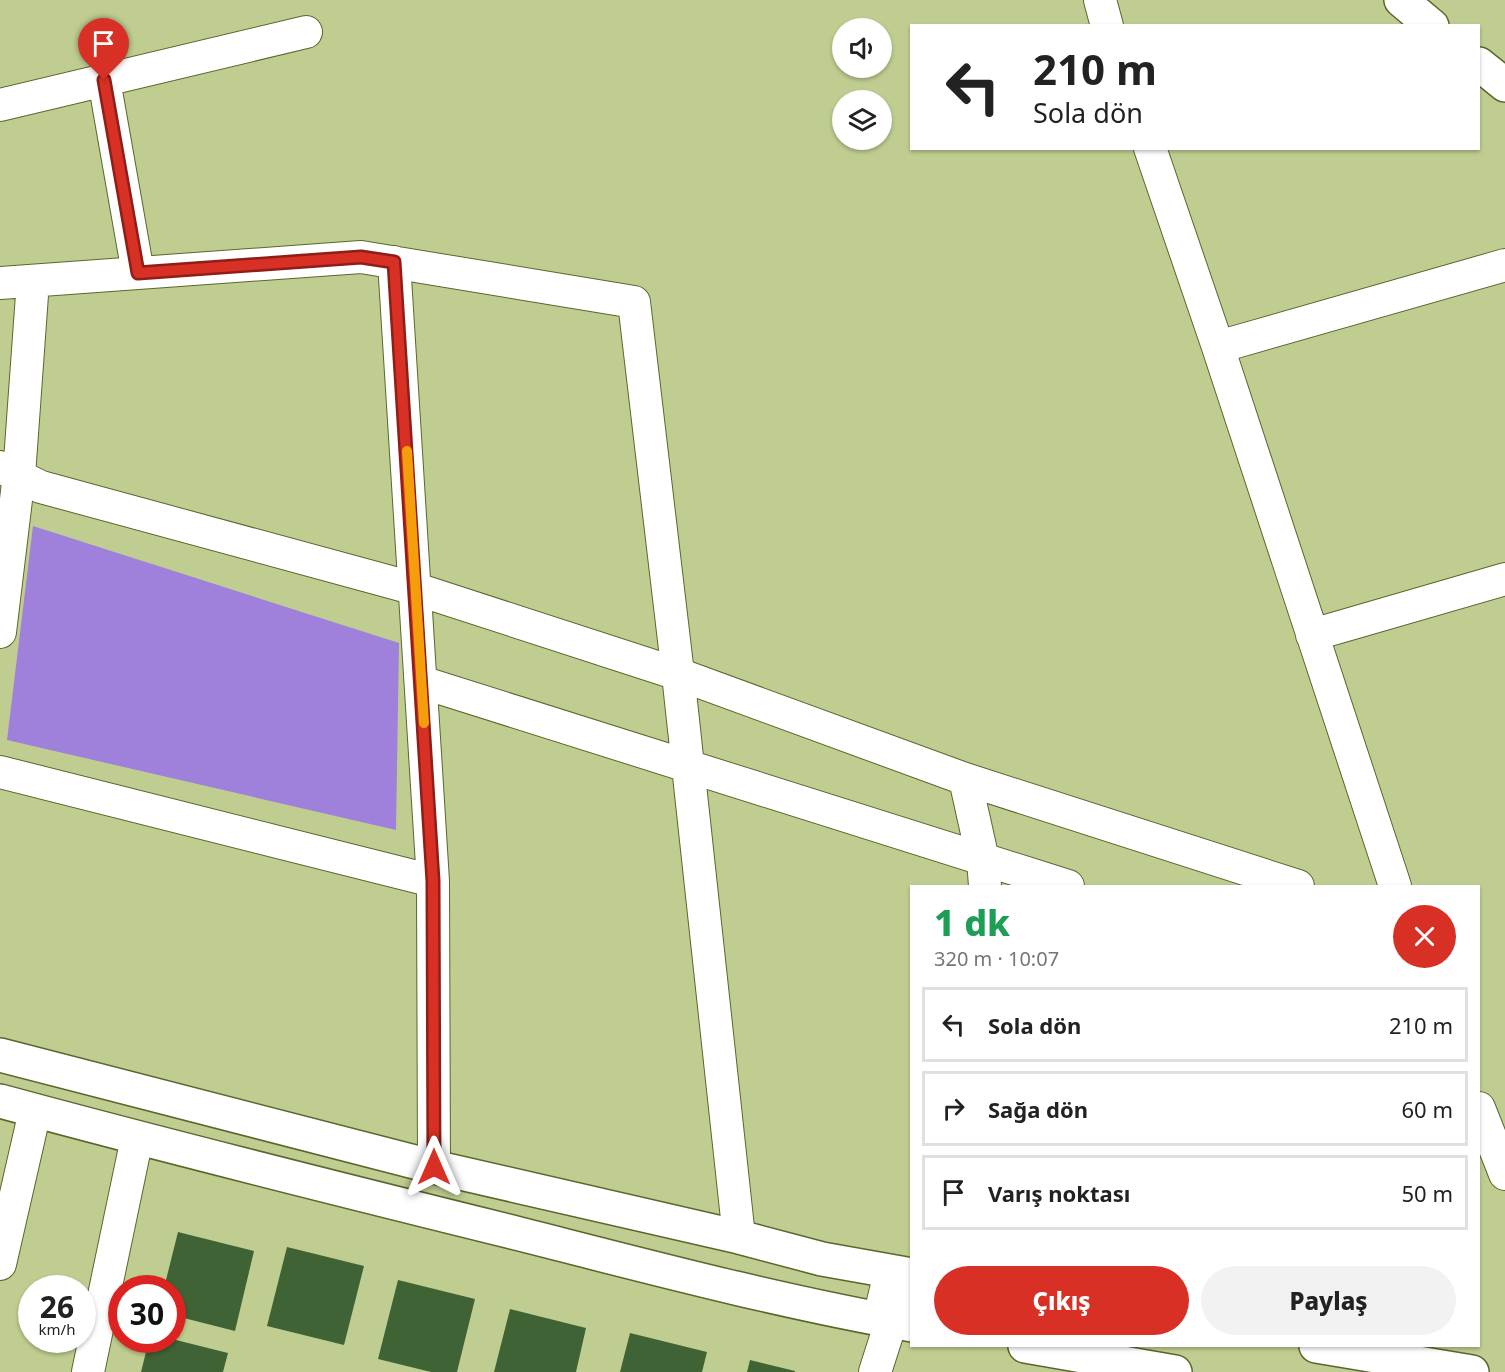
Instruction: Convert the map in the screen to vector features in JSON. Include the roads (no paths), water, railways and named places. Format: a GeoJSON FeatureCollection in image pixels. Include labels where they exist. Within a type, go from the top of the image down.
{"type":"FeatureCollection","features":[{"type":"Feature","properties":{"kind":"main road"},"geometry":{"type":"LineString","coordinates":[[1401,0],[1430,24]]}},
{"type":"Feature","properties":{"kind":"main road"},"geometry":{"type":"LineString","coordinates":[[1480,65],[1505,85]]}},
{"type":"Feature","properties":{"kind":"main road"},"geometry":{"type":"LineString","coordinates":[[0,1055],[434,1167],[739,1237],[822,1259],[904,1274]]}},
{"type":"Feature","properties":{"kind":"main road"},"geometry":{"type":"LineString","coordinates":[[0,1101],[137,1138],[808,1306],[897,1323]]}},
{"type":"Feature","properties":{"kind":"main road"},"geometry":{"type":"LineString","coordinates":[[1031,1347],[1175,1372]]}},
{"type":"Feature","properties":{"kind":"main road"},"geometry":{"type":"LineString","coordinates":[[1320,1347],[1393,1365],[1455,1371]]}},
{"type":"Feature","properties":{"kind":"street"},"geometry":{"type":"LineString","coordinates":[[1100,0],[1106,24]]}},
{"type":"Feature","properties":{"kind":"street"},"geometry":{"type":"LineString","coordinates":[[0,105],[306,32]]}},
{"type":"Feature","properties":{"kind":"street"},"geometry":{"type":"LineString","coordinates":[[104,80],[138,273]]}},
{"type":"Feature","properties":{"kind":"street"},"geometry":{"type":"LineString","coordinates":[[1151,150],[1218,347],[1395,885]]}},
{"type":"Feature","properties":{"kind":"street"},"geometry":{"type":"LineString","coordinates":[[0,283],[361,257],[634,302],[678,674],[739,1237]]}},
{"type":"Feature","properties":{"kind":"street"},"geometry":{"type":"LineString","coordinates":[[394,262],[433,881],[434,1167]]}},
{"type":"Feature","properties":{"kind":"street"},"geometry":{"type":"LineString","coordinates":[[1218,347],[1505,265]]}},
{"type":"Feature","properties":{"kind":"street"},"geometry":{"type":"LineString","coordinates":[[0,632],[9,471],[33,281]]}},
{"type":"Feature","properties":{"kind":"street"},"geometry":{"type":"LineString","coordinates":[[9,471],[41,487],[416,589],[678,674],[965,779],[1295,885]]}},
{"type":"Feature","properties":{"kind":"street"},"geometry":{"type":"LineString","coordinates":[[1312,635],[1505,579]]}},
{"type":"Feature","properties":{"kind":"street"},"geometry":{"type":"LineString","coordinates":[[422,682],[688,766],[984,873],[1062,885]]}},
{"type":"Feature","properties":{"kind":"street"},"geometry":{"type":"LineString","coordinates":[[0,772],[433,881]]}},
{"type":"Feature","properties":{"kind":"street"},"geometry":{"type":"LineString","coordinates":[[965,779],[984,873]]}},
{"type":"Feature","properties":{"kind":"street"},"geometry":{"type":"LineString","coordinates":[[0,1264],[35,1111]]}},
{"type":"Feature","properties":{"kind":"street"},"geometry":{"type":"LineString","coordinates":[[1480,1111],[1505,1174]]}},
{"type":"Feature","properties":{"kind":"street"},"geometry":{"type":"LineString","coordinates":[[88,1372],[137,1138]]}},
{"type":"Feature","properties":{"kind":"street"},"geometry":{"type":"LineString","coordinates":[[875,1372],[897,1323],[904,1274]]}}]}
